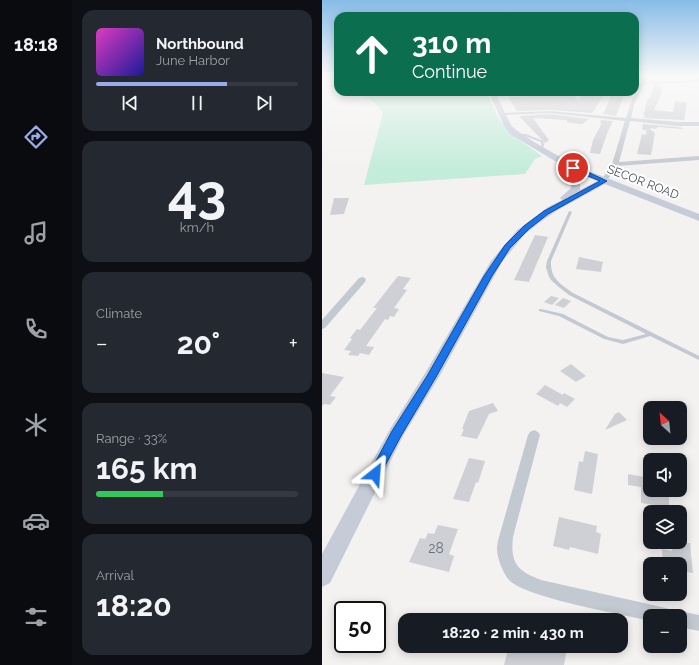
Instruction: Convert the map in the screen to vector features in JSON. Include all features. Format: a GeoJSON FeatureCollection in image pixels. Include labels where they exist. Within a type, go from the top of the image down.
{"type":"FeatureCollection","features":[{"type":"Feature","properties":{"kind":"main road","name":"SECOR ROAD"},"geometry":{"type":"LineString","coordinates":[[498,107],[508,126],[518,135],[553,158],[604,181],[699,218]]}},
{"type":"Feature","properties":{"kind":"main road"},"geometry":{"type":"LineString","coordinates":[[322,576],[396,434],[431,377],[497,261],[521,232],[576,189],[576,183],[568,170],[553,158]]}},
{"type":"Feature","properties":{"kind":"main road"},"geometry":{"type":"LineString","coordinates":[[552,209],[604,181]]}},
{"type":"Feature","properties":{"kind":"street"},"geometry":{"type":"LineString","coordinates":[[604,181],[615,164],[632,107]]}},
{"type":"Feature","properties":{"kind":"street"},"geometry":{"type":"LineString","coordinates":[[501,114],[550,112],[699,124]]}},
{"type":"Feature","properties":{"kind":"street"},"geometry":{"type":"LineString","coordinates":[[615,164],[699,158]]}},
{"type":"Feature","properties":{"kind":"street"},"geometry":{"type":"LineString","coordinates":[[322,326],[362,280]]}},
{"type":"Feature","properties":{"kind":"street"},"geometry":{"type":"LineString","coordinates":[[534,435],[506,537],[504,550],[514,574],[520,579],[541,588],[643,611]]}},
{"type":"Feature","properties":{"kind":"street"},"geometry":{"type":"LineString","coordinates":[[687,620],[699,623]]}},
{"type":"Feature","properties":{"kind":"lane"},"geometry":{"type":"LineString","coordinates":[[570,212],[549,261],[547,269],[549,276],[571,294],[699,358]]}},
{"type":"Feature","properties":{"kind":"lane"},"geometry":{"type":"LineString","coordinates":[[541,310],[561,315],[606,338],[623,342],[651,334]]}},
{"type":"Feature","properties":{"kind":"green space"},"geometry":{"type":"Polygon","coordinates":[[[379,107],[493,107],[497,116],[508,132],[542,156],[535,159],[525,174],[364,185],[383,113],[379,107]]]}},
{"type":"Feature","properties":{"kind":"building"},"geometry":{"type":"Polygon","coordinates":[[[514,107],[596,107],[592,113],[550,110],[517,111],[514,107]]]}},
{"type":"Feature","properties":{"kind":"building"},"geometry":{"type":"Polygon","coordinates":[[[606,107],[620,107],[616,116],[603,114],[606,107]]]}},
{"type":"Feature","properties":{"kind":"building"},"geometry":{"type":"Polygon","coordinates":[[[655,107],[654,110],[673,112],[674,107],[686,107],[684,120],[644,118],[645,115],[643,115],[645,108],[655,107]]]}},
{"type":"Feature","properties":{"kind":"building"},"geometry":{"type":"Polygon","coordinates":[[[550,114],[589,119],[582,124],[567,122],[567,120],[533,118],[549,140],[545,143],[519,116],[550,114]]]}},
{"type":"Feature","properties":{"kind":"building"},"geometry":{"type":"Polygon","coordinates":[[[601,120],[613,121],[600,154],[590,153],[593,140],[602,123],[600,123],[601,120]]]}},
{"type":"Feature","properties":{"kind":"building"},"geometry":{"type":"Polygon","coordinates":[[[643,124],[678,127],[683,129],[658,127],[656,129],[649,128],[655,133],[651,155],[637,154],[642,134],[646,135],[647,127],[646,131],[642,129],[643,124]]]}},
{"type":"Feature","properties":{"kind":"building"},"geometry":{"type":"Polygon","coordinates":[[[334,198],[349,198],[344,214],[330,215],[334,198]]]}},
{"type":"Feature","properties":{"kind":"building"},"geometry":{"type":"Polygon","coordinates":[[[535,235],[548,237],[529,282],[514,280],[535,235]]]}},
{"type":"Feature","properties":{"kind":"building"},"geometry":{"type":"Polygon","coordinates":[[[579,257],[603,262],[601,272],[576,269],[579,257]]]}},
{"type":"Feature","properties":{"kind":"building"},"geometry":{"type":"Polygon","coordinates":[[[398,276],[411,278],[403,289],[407,290],[394,308],[399,309],[394,317],[390,316],[388,320],[385,319],[366,346],[374,347],[369,355],[360,353],[358,356],[348,355],[351,351],[344,350],[352,339],[350,338],[357,329],[360,330],[377,308],[373,308],[398,276]]]}},
{"type":"Feature","properties":{"kind":"building"},"geometry":{"type":"Polygon","coordinates":[[[551,296],[559,298],[552,305],[544,302],[551,296]]]}},
{"type":"Feature","properties":{"kind":"building"},"geometry":{"type":"Polygon","coordinates":[[[563,298],[571,301],[564,308],[555,305],[563,298]]]}},
{"type":"Feature","properties":{"kind":"building"},"geometry":{"type":"Polygon","coordinates":[[[571,364],[586,376],[576,382],[560,371],[571,364]]]}},
{"type":"Feature","properties":{"kind":"building"},"geometry":{"type":"Polygon","coordinates":[[[322,373],[344,377],[330,396],[336,397],[330,405],[324,404],[322,406],[322,373]]]}},
{"type":"Feature","properties":{"kind":"building"},"geometry":{"type":"Polygon","coordinates":[[[545,385],[563,395],[564,393],[575,399],[567,407],[560,403],[558,406],[536,394],[545,385]]]}},
{"type":"Feature","properties":{"kind":"building"},"geometry":{"type":"Polygon","coordinates":[[[493,403],[498,411],[489,414],[477,439],[461,436],[469,411],[493,403]]]}},
{"type":"Feature","properties":{"kind":"building"},"geometry":{"type":"Polygon","coordinates":[[[619,412],[627,420],[605,430],[615,414],[619,412]]]}},
{"type":"Feature","properties":{"kind":"building"},"geometry":{"type":"Polygon","coordinates":[[[585,451],[598,454],[592,494],[574,490],[579,461],[583,462],[585,451]]]}},
{"type":"Feature","properties":{"kind":"building"},"geometry":{"type":"Polygon","coordinates":[[[469,458],[485,461],[478,483],[476,482],[469,502],[453,499],[469,458]]]}},
{"type":"Feature","properties":{"kind":"building"},"geometry":{"type":"Polygon","coordinates":[[[628,474],[643,477],[643,497],[669,497],[669,505],[641,503],[641,487],[628,485],[628,474]]]}},
{"type":"Feature","properties":{"kind":"building"},"geometry":{"type":"Polygon","coordinates":[[[559,517],[597,526],[596,532],[601,534],[598,554],[570,547],[569,550],[553,546],[559,517]]]}},
{"type":"Feature","properties":{"kind":"building"},"geometry":{"type":"Polygon","coordinates":[[[438,525],[458,529],[449,554],[454,556],[449,572],[409,562],[420,538],[425,539],[428,533],[434,534],[438,525]]]}},
{"type":"Feature","properties":{"kind":"building"},"geometry":{"type":"Polygon","coordinates":[[[687,543],[690,543],[693,573],[687,572],[687,557],[663,557],[662,549],[672,551],[672,549],[687,549],[687,543]]]}},
{"type":"Feature","properties":{"kind":"building"},"geometry":{"type":"Polygon","coordinates":[[[507,653],[566,653],[564,665],[504,665],[507,653]]]}},
{"type":"Feature","properties":{"kind":"route"},"geometry":{"type":"LineString","coordinates":[[375,474],[396,434],[431,377],[497,261],[521,232],[546,212],[604,181],[573,168]]}}]}
